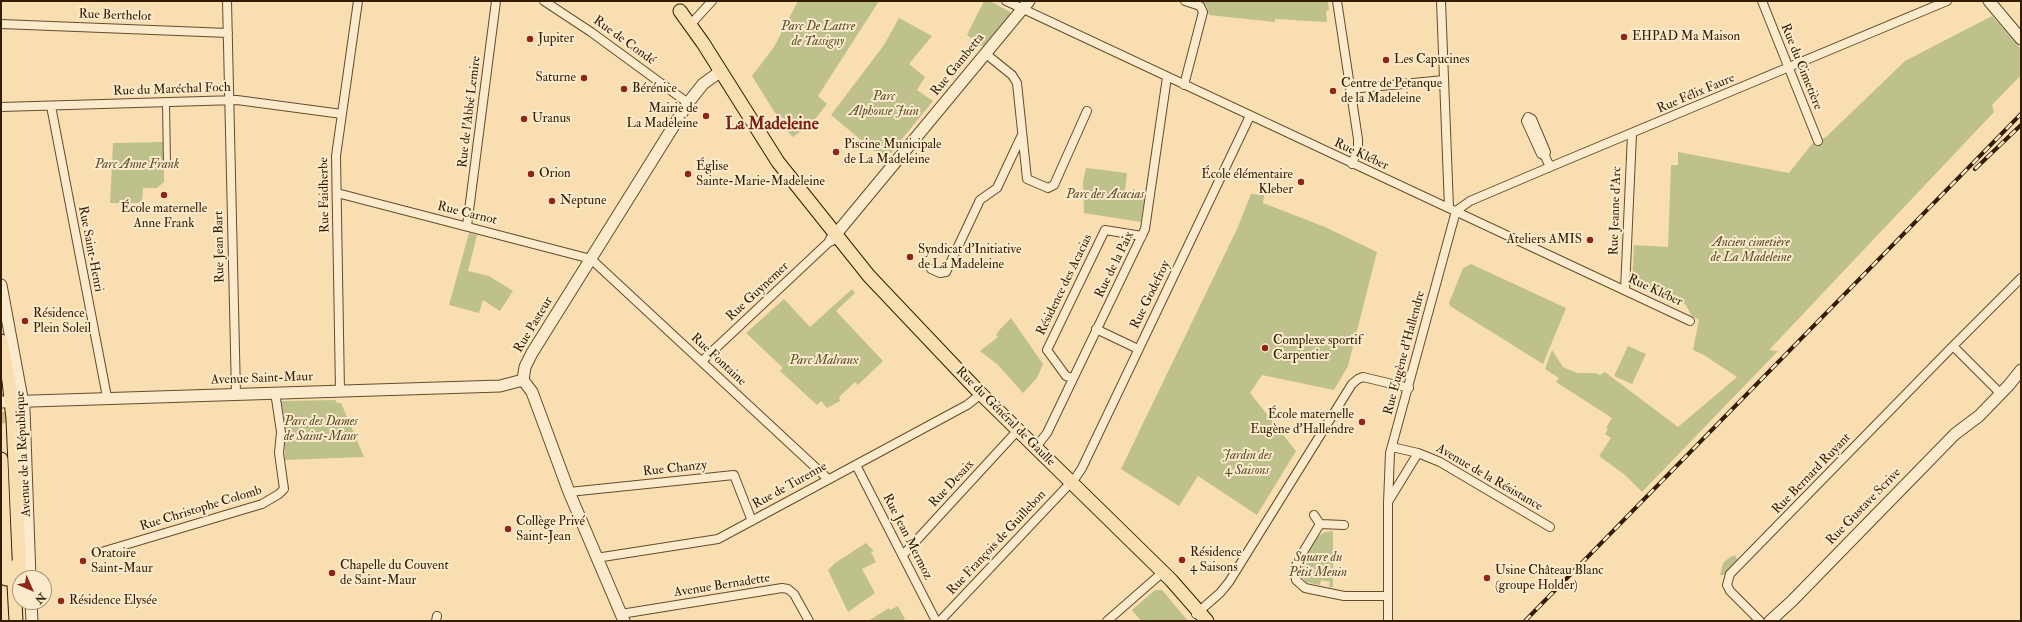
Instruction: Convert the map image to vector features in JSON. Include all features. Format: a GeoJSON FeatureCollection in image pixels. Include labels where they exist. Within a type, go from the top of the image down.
{"type":"FeatureCollection","features":[{"type":"Feature","properties":{"kind":"main road","name":"Rue du Général de Gaulle"},"geometry":{"type":"LineString","coordinates":[[677,6],[691,24],[718,73]]}},
{"type":"Feature","properties":{"kind":"main road","name":"Rue du Général de Gaulle"},"geometry":{"type":"LineString","coordinates":[[677,6],[718,73],[778,162],[834,237],[981,394],[1144,554],[1200,617]]}},
{"type":"Feature","properties":{"kind":"main road"},"geometry":{"type":"LineString","coordinates":[[1,341],[12,402],[20,570]]}},
{"type":"Feature","properties":{"kind":"main road","name":"Avenue de la République"},"geometry":{"type":"LineString","coordinates":[[6,422],[16,621]]}},
{"type":"Feature","properties":{"kind":"main road","name":"Avenue de la République"},"geometry":{"type":"LineString","coordinates":[[1,458],[8,621]]}},
{"type":"Feature","properties":{"kind":"main road"},"geometry":{"type":"LineString","coordinates":[[1,570],[7,599]]}},
{"type":"Feature","properties":{"kind":"main road"},"geometry":{"type":"LineString","coordinates":[[21,610],[21,621]]}},
{"type":"Feature","properties":{"kind":"street","name":"Rue Jean Bart"},"geometry":{"type":"LineString","coordinates":[[227,1],[236,394]]}},
{"type":"Feature","properties":{"kind":"street","name":"Rue Faidherbe"},"geometry":{"type":"LineString","coordinates":[[340,391],[336,156],[358,1]]}},
{"type":"Feature","properties":{"kind":"street","name":"Rue de l'Abbé Lemire"},"geometry":{"type":"LineString","coordinates":[[467,226],[496,1]]}},
{"type":"Feature","properties":{"kind":"street","name":"Rue de Condé"},"geometry":{"type":"LineString","coordinates":[[544,1],[591,32],[688,103]]}},
{"type":"Feature","properties":{"kind":"street"},"geometry":{"type":"LineString","coordinates":[[691,24],[712,1]]}},
{"type":"Feature","properties":{"kind":"street","name":"Rue Kléber"},"geometry":{"type":"LineString","coordinates":[[1006,1],[1026,5],[1167,77],[1690,321]]}},
{"type":"Feature","properties":{"kind":"street"},"geometry":{"type":"LineString","coordinates":[[1184,85],[1203,12],[1200,6],[1185,1]]}},
{"type":"Feature","properties":{"kind":"street"},"geometry":{"type":"LineString","coordinates":[[1337,1],[1359,143],[1352,164]]}},
{"type":"Feature","properties":{"kind":"street","name":"Rue Eugène d'Hallendre"},"geometry":{"type":"LineString","coordinates":[[1388,621],[1389,462],[1409,388],[1452,209],[1441,1]]}},
{"type":"Feature","properties":{"kind":"street","name":"Rue du Cimetière"},"geometry":{"type":"LineString","coordinates":[[1762,1],[1818,141]]}},
{"type":"Feature","properties":{"kind":"street","name":"Rue Félix Faure"},"geometry":{"type":"LineString","coordinates":[[1452,209],[1946,1]]}},
{"type":"Feature","properties":{"kind":"street"},"geometry":{"type":"LineString","coordinates":[[1989,1],[2021,38]]}},
{"type":"Feature","properties":{"kind":"street","name":"Rue Gambetta"},"geometry":{"type":"LineString","coordinates":[[834,237],[1026,5]]}},
{"type":"Feature","properties":{"kind":"street","name":"Rue Berthelot"},"geometry":{"type":"LineString","coordinates":[[1,24],[228,33]]}},
{"type":"Feature","properties":{"kind":"street"},"geometry":{"type":"LineString","coordinates":[[986,54],[1012,75],[1017,83],[1027,179],[1048,188],[1054,186],[1087,111]]}},
{"type":"Feature","properties":{"kind":"street","name":"Rue Pasteur"},"geometry":{"type":"LineString","coordinates":[[522,380],[525,367],[532,353],[688,103],[700,87],[718,73]]}},
{"type":"Feature","properties":{"kind":"street","name":"Rue de la Paix"},"geometry":{"type":"LineString","coordinates":[[1036,447],[1047,433],[1072,378],[1142,236],[1148,218],[1167,77]]}},
{"type":"Feature","properties":{"kind":"street"},"geometry":{"type":"LineString","coordinates":[[1350,89],[1444,80]]}},
{"type":"Feature","properties":{"kind":"street","name":"Rue du Maréchal Foch"},"geometry":{"type":"LineString","coordinates":[[1,107],[245,101],[342,114]]}},
{"type":"Feature","properties":{"kind":"street"},"geometry":{"type":"LineString","coordinates":[[166,102],[167,165]]}},
{"type":"Feature","properties":{"kind":"street","name":"Rue Saint-Henri"},"geometry":{"type":"LineString","coordinates":[[51,106],[107,397]]}},
{"type":"Feature","properties":{"kind":"street","name":"Rue Godefroy"},"geometry":{"type":"LineString","coordinates":[[1071,482],[1082,468],[1250,116]]}},
{"type":"Feature","properties":{"kind":"street","name":"Rue Jeanne d'Arc"},"geometry":{"type":"LineString","coordinates":[[1625,290],[1632,134]]}},
{"type":"Feature","properties":{"kind":"street"},"geometry":{"type":"LineString","coordinates":[[931,269],[940,273],[946,272],[980,200],[996,188],[1022,136]]}},
{"type":"Feature","properties":{"kind":"street"},"geometry":{"type":"LineString","coordinates":[[1545,156],[1550,167]]}},
{"type":"Feature","properties":{"kind":"street","name":"Rue Carnot"},"geometry":{"type":"LineString","coordinates":[[337,193],[591,259]]}},
{"type":"Feature","properties":{"kind":"street","name":"Résidence des Acacias"},"geometry":{"type":"LineString","coordinates":[[1072,378],[1066,376],[1047,350],[1105,230],[1142,236]]}},
{"type":"Feature","properties":{"kind":"street","name":"Rue Guynemer"},"geometry":{"type":"LineString","coordinates":[[702,361],[834,237]]}},
{"type":"Feature","properties":{"kind":"street","name":"Rue Fontaine"},"geometry":{"type":"LineString","coordinates":[[591,259],[828,479]]}},
{"type":"Feature","properties":{"kind":"street","name":"Rue Bernard Ruyant"},"geometry":{"type":"LineString","coordinates":[[1760,621],[1730,591],[1727,582],[1730,574],[2021,278]]}},
{"type":"Feature","properties":{"kind":"street","name":"Avenue de la République"},"geometry":{"type":"LineString","coordinates":[[1,285],[29,570]]}},
{"type":"Feature","properties":{"kind":"street"},"geometry":{"type":"LineString","coordinates":[[1096,329],[1138,349]]}},
{"type":"Feature","properties":{"kind":"street"},"geometry":{"type":"LineString","coordinates":[[1953,346],[1998,392]]}},
{"type":"Feature","properties":{"kind":"street","name":"Rue Gustave Scrive"},"geometry":{"type":"LineString","coordinates":[[1998,392],[2021,364]]}},
{"type":"Feature","properties":{"kind":"street","name":"Rue Gustave Scrive"},"geometry":{"type":"LineString","coordinates":[[1770,621],[1792,601],[1955,434],[1963,423],[2021,370]]}},
{"type":"Feature","properties":{"kind":"street"},"geometry":{"type":"LineString","coordinates":[[1200,617],[1225,588],[1355,381],[1361,378],[1367,378],[1409,388]]}},
{"type":"Feature","properties":{"kind":"street"},"geometry":{"type":"LineString","coordinates":[[522,380],[533,394],[569,492],[622,618]]}},
{"type":"Feature","properties":{"kind":"street","name":"Avenue Saint-Maur"},"geometry":{"type":"LineString","coordinates":[[12,402],[107,397],[500,386],[522,380]]}},
{"type":"Feature","properties":{"kind":"street","name":"Rue Christophe Colomb"},"geometry":{"type":"LineString","coordinates":[[98,553],[262,504],[279,494],[284,489],[279,453],[281,432],[275,392]]}},
{"type":"Feature","properties":{"kind":"street","name":"Rue de Turenne"},"geometry":{"type":"LineString","coordinates":[[596,558],[714,541],[970,404],[981,394]]}},
{"type":"Feature","properties":{"kind":"street","name":"Rue Desaix"},"geometry":{"type":"LineString","coordinates":[[903,555],[1018,430]]}},
{"type":"Feature","properties":{"kind":"street","name":"Avenue de la Résistance"},"geometry":{"type":"LineString","coordinates":[[1392,447],[1418,453],[1446,465],[1550,527]]}},
{"type":"Feature","properties":{"kind":"street"},"geometry":{"type":"LineString","coordinates":[[1388,503],[1418,453]]}},
{"type":"Feature","properties":{"kind":"street","name":"Rue Jean Mermoz"},"geometry":{"type":"LineString","coordinates":[[856,465],[936,621]]}},
{"type":"Feature","properties":{"kind":"street","name":"Rue Chanzy"},"geometry":{"type":"LineString","coordinates":[[569,492],[734,475],[752,521]]}},
{"type":"Feature","properties":{"kind":"street","name":"Rue François de Guillebon"},"geometry":{"type":"LineString","coordinates":[[940,621],[1071,482]]}},
{"type":"Feature","properties":{"kind":"street"},"geometry":{"type":"LineString","coordinates":[[1314,515],[1320,524]]}},
{"type":"Feature","properties":{"kind":"street"},"geometry":{"type":"LineString","coordinates":[[1320,524],[1297,562],[1295,572],[1299,583],[1308,589],[1344,596],[1388,596]]}},
{"type":"Feature","properties":{"kind":"street"},"geometry":{"type":"LineString","coordinates":[[1320,524],[1344,525]]}},
{"type":"Feature","properties":{"kind":"street"},"geometry":{"type":"LineString","coordinates":[[1107,621],[1162,573]]}},
{"type":"Feature","properties":{"kind":"street","name":"Avenue Bernadette"},"geometry":{"type":"LineString","coordinates":[[622,618],[782,588],[788,589],[794,594],[809,621]]}},
{"type":"Feature","properties":{"kind":"street","name":"Rue Gustave Scrive"},"geometry":{"type":"LineString","coordinates":[[1780,621],[1789,610],[1792,601]]}},
{"type":"Feature","properties":{"kind":"street"},"geometry":{"type":"LineString","coordinates":[[31,610],[32,621]]}},
{"type":"Feature","properties":{"kind":"green space","name":"Parc De Lattre de Tassigny"},"geometry":{"type":"Polygon","coordinates":[[[798,1],[879,1],[818,96],[827,104],[812,123],[793,137],[787,131],[784,119],[775,113],[752,76],[774,47],[798,1]]]}},
{"type":"Feature","properties":{"kind":"green space"},"geometry":{"type":"Polygon","coordinates":[[[984,1],[990,1],[1011,14],[984,46],[979,45],[981,43],[978,40],[976,42],[967,35],[984,1]]]}},
{"type":"Feature","properties":{"kind":"green space"},"geometry":{"type":"Polygon","coordinates":[[[1196,1],[1328,1],[1329,10],[1326,11],[1327,22],[1275,19],[1275,22],[1209,15],[1207,7],[1203,3],[1196,1]]]}},
{"type":"Feature","properties":{"kind":"green space","name":"Ancien cimetière de La Madeleine"},"geometry":{"type":"Polygon","coordinates":[[[1992,16],[2021,49],[2021,75],[1992,105],[1994,112],[1769,350],[1778,351],[1642,492],[1625,475],[1599,456],[1611,438],[1605,434],[1608,429],[1606,428],[1612,418],[1556,382],[1559,378],[1545,369],[1552,350],[1563,367],[1577,373],[1595,373],[1600,375],[1605,372],[1678,427],[1737,377],[1704,355],[1693,350],[1699,320],[1691,315],[1686,305],[1679,301],[1671,303],[1637,287],[1632,283],[1634,245],[1668,247],[1671,165],[1678,165],[1678,152],[1789,173],[1812,144],[1826,137],[1905,61],[1992,16]]]}},
{"type":"Feature","properties":{"kind":"green space","name":"Parc Alphonse Juin"},"geometry":{"type":"Polygon","coordinates":[[[899,18],[932,36],[909,64],[925,77],[917,90],[933,101],[885,160],[831,115],[884,45],[899,18]]]}},
{"type":"Feature","properties":{"kind":"green space","name":"Parc Anne Frank"},"geometry":{"type":"Polygon","coordinates":[[[164,142],[164,182],[157,188],[143,188],[142,203],[110,203],[113,143],[164,142]]]}},
{"type":"Feature","properties":{"kind":"green space","name":"Parc des Acacias"},"geometry":{"type":"Polygon","coordinates":[[[1086,168],[1127,173],[1125,190],[1145,193],[1141,222],[1084,213],[1083,182],[1086,168]]]}},
{"type":"Feature","properties":{"kind":"green space","name":"Complexe sportif Carpentier"},"geometry":{"type":"Polygon","coordinates":[[[1251,194],[1264,195],[1263,203],[1325,227],[1377,252],[1348,366],[1334,390],[1262,375],[1250,393],[1296,451],[1257,515],[1198,476],[1179,506],[1121,469],[1237,229],[1251,194]]]}},
{"type":"Feature","properties":{"kind":"green space"},"geometry":{"type":"Polygon","coordinates":[[[469,233],[477,235],[468,271],[489,276],[513,291],[500,311],[483,300],[479,313],[449,305],[469,233]]]}},
{"type":"Feature","properties":{"kind":"green space"},"geometry":{"type":"Polygon","coordinates":[[[1471,264],[1566,308],[1543,364],[1450,306],[1449,303],[1463,268],[1471,264]]]}},
{"type":"Feature","properties":{"kind":"green space","name":"Parc Malraux"},"geometry":{"type":"Polygon","coordinates":[[[852,289],[855,293],[836,311],[883,361],[858,385],[855,382],[839,397],[840,401],[827,408],[821,401],[817,405],[780,371],[783,368],[746,333],[784,299],[810,327],[852,289]]]}},
{"type":"Feature","properties":{"kind":"green space"},"geometry":{"type":"Polygon","coordinates":[[[1011,318],[1043,364],[1037,378],[1023,393],[998,365],[980,351],[998,337],[996,335],[1011,318]]]}},
{"type":"Feature","properties":{"kind":"green space"},"geometry":{"type":"Polygon","coordinates":[[[1628,346],[1646,354],[1632,384],[1614,376],[1628,346]]]}},
{"type":"Feature","properties":{"kind":"green space","name":"Parc des Dames de Saint-Maur"},"geometry":{"type":"Polygon","coordinates":[[[335,400],[337,403],[341,403],[364,457],[285,460],[284,417],[281,401],[335,400]]]}},
{"type":"Feature","properties":{"kind":"green space","name":"Square du Petit Menin"},"geometry":{"type":"Polygon","coordinates":[[[1333,531],[1333,587],[1329,587],[1330,582],[1321,580],[1320,585],[1306,582],[1300,573],[1303,560],[1317,537],[1325,532],[1333,531]]]}},
{"type":"Feature","properties":{"kind":"green space"},"geometry":{"type":"Polygon","coordinates":[[[866,543],[874,551],[871,552],[876,562],[862,569],[875,593],[848,612],[828,570],[835,563],[866,543]]]}},
{"type":"Feature","properties":{"kind":"green space"},"geometry":{"type":"Polygon","coordinates":[[[1735,555],[1738,561],[1724,575],[1720,575],[1723,563],[1735,555]]]}},
{"type":"Feature","properties":{"kind":"green space"},"geometry":{"type":"Polygon","coordinates":[[[1155,590],[1162,590],[1188,621],[1141,621],[1132,610],[1155,590]]]}},
{"type":"Feature","properties":{"kind":"green space"},"geometry":{"type":"Polygon","coordinates":[[[898,606],[905,619],[902,621],[868,621],[889,608],[890,610],[898,606]]]}},
{"type":"Feature","properties":{"kind":"tunnel"},"geometry":{"type":"LineString","coordinates":[[1,374],[6,423]]}},
{"type":"Feature","properties":{"kind":"railway"},"geometry":{"type":"LineString","coordinates":[[1525,621],[2021,114]]}},
{"type":"Feature","properties":{"kind":"railway"},"geometry":{"type":"LineString","coordinates":[[1975,169],[2021,125]]}},
{"type":"Feature","properties":{"kind":"place","name":"EHPAD Ma Maison"},"geometry":{"type":"Point","coordinates":[1624,37]}},
{"type":"Feature","properties":{"kind":"place","name":"Jupiter"},"geometry":{"type":"Point","coordinates":[530,39]}},
{"type":"Feature","properties":{"kind":"place","name":"Les Capucines"},"geometry":{"type":"Point","coordinates":[1386,60]}},
{"type":"Feature","properties":{"kind":"place","name":"Saturne"},"geometry":{"type":"Point","coordinates":[584,78]}},
{"type":"Feature","properties":{"kind":"place","name":"Bérénice"},"geometry":{"type":"Point","coordinates":[624,89]}},
{"type":"Feature","properties":{"kind":"place","name":"Centre de Petanque de la Madeleine"},"geometry":{"type":"Point","coordinates":[1333,91]}},
{"type":"Feature","properties":{"kind":"place","name":"Mairie de La Madeleine"},"geometry":{"type":"Point","coordinates":[706,116]}},
{"type":"Feature","properties":{"kind":"place","name":"Uranus"},"geometry":{"type":"Point","coordinates":[524,119]}},
{"type":"Feature","properties":{"kind":"place","name":"Piscine Municipale de La Madeleine"},"geometry":{"type":"Point","coordinates":[836,152]}},
{"type":"Feature","properties":{"kind":"place","name":"Orion"},"geometry":{"type":"Point","coordinates":[531,174]}},
{"type":"Feature","properties":{"kind":"place","name":"Église Sainte-Marie-Madeleine"},"geometry":{"type":"Point","coordinates":[688,174]}},
{"type":"Feature","properties":{"kind":"place","name":"École élémentaire Kleber"},"geometry":{"type":"Point","coordinates":[1301,182]}},
{"type":"Feature","properties":{"kind":"place","name":"École maternelle Anne Frank"},"geometry":{"type":"Point","coordinates":[164,195]}},
{"type":"Feature","properties":{"kind":"place","name":"Neptune"},"geometry":{"type":"Point","coordinates":[552,201]}},
{"type":"Feature","properties":{"kind":"place","name":"Ateliers AMIS"},"geometry":{"type":"Point","coordinates":[1590,240]}},
{"type":"Feature","properties":{"kind":"place","name":"Syndicat d'Initiative de La Madeleine"},"geometry":{"type":"Point","coordinates":[910,257]}},
{"type":"Feature","properties":{"kind":"place","name":"Résidence Plein Soleil"},"geometry":{"type":"Point","coordinates":[25,321]}},
{"type":"Feature","properties":{"kind":"place","name":"Complexe sportif Carpentier"},"geometry":{"type":"Point","coordinates":[1265,348]}},
{"type":"Feature","properties":{"kind":"place","name":"École maternelle Eugène d'Hallendre"},"geometry":{"type":"Point","coordinates":[1362,422]}},
{"type":"Feature","properties":{"kind":"place","name":"Collège Privé Saint-Jean"},"geometry":{"type":"Point","coordinates":[508,529]}},
{"type":"Feature","properties":{"kind":"place","name":"Résidence 4 Saisons"},"geometry":{"type":"Point","coordinates":[1182,560]}},
{"type":"Feature","properties":{"kind":"place","name":"Oratoire Saint-Maur"},"geometry":{"type":"Point","coordinates":[83,561]}},
{"type":"Feature","properties":{"kind":"place","name":"Chapelle du Couvent de Saint-Maur"},"geometry":{"type":"Point","coordinates":[332,573]}},
{"type":"Feature","properties":{"kind":"place","name":"Usine Château Blanc (groupe Holder)"},"geometry":{"type":"Point","coordinates":[1487,578]}},
{"type":"Feature","properties":{"kind":"place","name":"Résidence Elysée"},"geometry":{"type":"Point","coordinates":[61,601]}},
{"type":"Feature","properties":{"kind":"district","name":"La Madeleine"},"geometry":{"type":"Point","coordinates":[772,125]}},
{"type":"Feature","properties":{"kind":"park label","name":"Jardin des 4 Saisons"},"geometry":{"type":"Point","coordinates":[1247,464]}}]}
